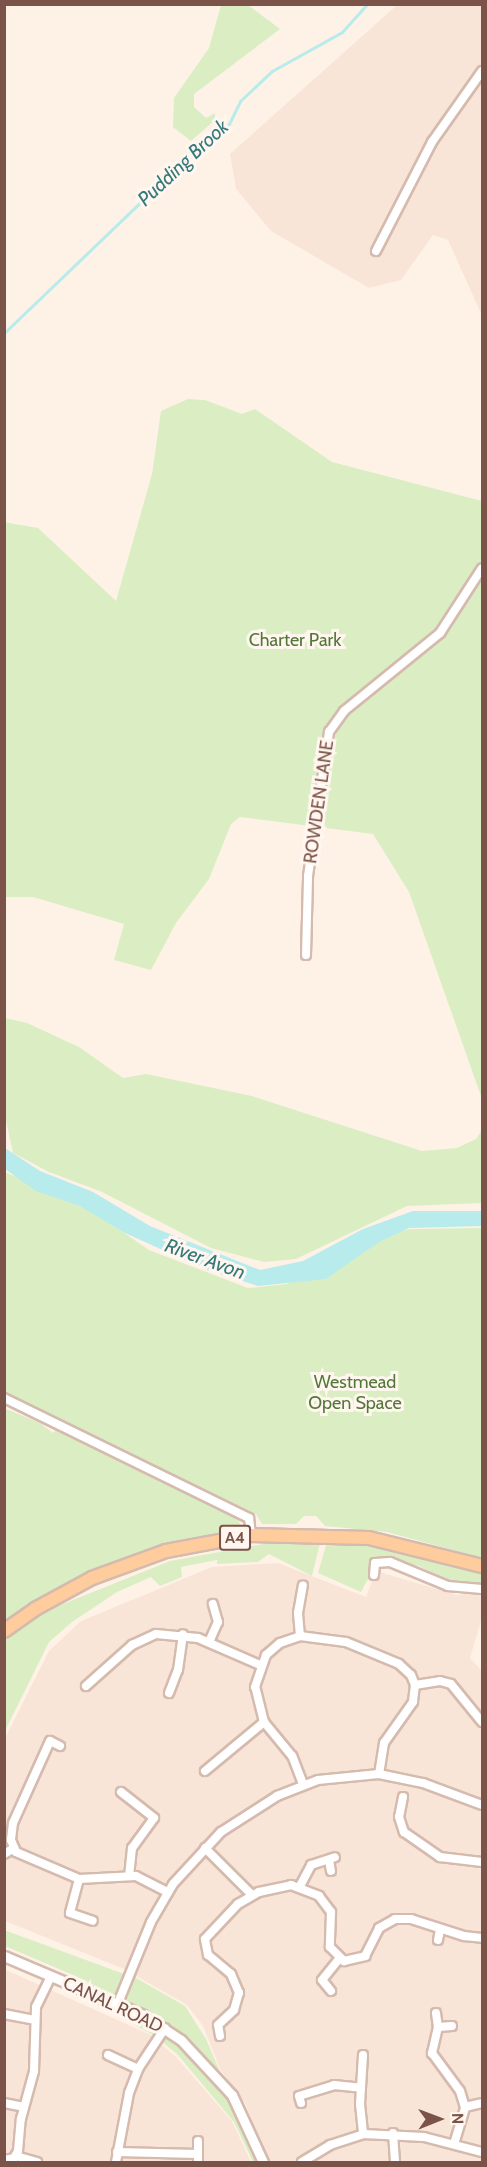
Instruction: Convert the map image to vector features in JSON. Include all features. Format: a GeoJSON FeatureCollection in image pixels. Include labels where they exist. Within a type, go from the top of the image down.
{"type":"FeatureCollection","features":[{"type":"Feature","properties":{"kind":"main road","name":"A4"},"geometry":{"type":"LineString","coordinates":[[4,1631],[35,1609],[92,1578],[166,1551],[251,1535],[369,1538],[483,1566]]}},
{"type":"Feature","properties":{"kind":"street"},"geometry":{"type":"LineString","coordinates":[[376,251],[432,142],[483,71]]}},
{"type":"Feature","properties":{"kind":"street","name":"ROWDEN LANE"},"geometry":{"type":"LineString","coordinates":[[306,955],[308,876],[329,732],[344,711],[430,644],[483,568]]}},
{"type":"Feature","properties":{"kind":"street"},"geometry":{"type":"LineString","coordinates":[[4,1398],[249,1518],[251,1535]]}},
{"type":"Feature","properties":{"kind":"street"},"geometry":{"type":"LineString","coordinates":[[374,1575],[375,1563],[390,1562],[448,1587],[483,1589]]}},
{"type":"Feature","properties":{"kind":"street"},"geometry":{"type":"LineString","coordinates":[[300,1636],[298,1612],[303,1585]]}},
{"type":"Feature","properties":{"kind":"street"},"geometry":{"type":"LineString","coordinates":[[209,1642],[218,1622],[213,1604]]}},
{"type":"Feature","properties":{"kind":"street"},"geometry":{"type":"LineString","coordinates":[[86,1686],[99,1679],[141,1639],[183,1634],[209,1642],[260,1665]]}},
{"type":"Feature","properties":{"kind":"street"},"geometry":{"type":"LineString","coordinates":[[169,1693],[176,1686],[183,1634]]}},
{"type":"Feature","properties":{"kind":"street"},"geometry":{"type":"LineString","coordinates":[[303,1784],[292,1756],[264,1722],[255,1687],[260,1665],[274,1646],[300,1636],[335,1639],[383,1656],[406,1668],[415,1685],[413,1702],[381,1750],[379,1774]]}},
{"type":"Feature","properties":{"kind":"street"},"geometry":{"type":"LineString","coordinates":[[415,1685],[440,1681],[451,1684],[483,1722]]}},
{"type":"Feature","properties":{"kind":"street"},"geometry":{"type":"LineString","coordinates":[[206,1771],[264,1722]]}},
{"type":"Feature","properties":{"kind":"street"},"geometry":{"type":"LineString","coordinates":[[60,1746],[51,1739],[13,1823],[14,1848],[26,1859],[80,1879],[129,1875],[168,1892]]}},
{"type":"Feature","properties":{"kind":"street"},"geometry":{"type":"LineString","coordinates":[[118,2004],[168,1892],[205,1848],[242,1817],[303,1784],[338,1776],[379,1774],[423,1783],[483,1805]]}},
{"type":"Feature","properties":{"kind":"street"},"geometry":{"type":"LineString","coordinates":[[121,1792],[158,1820],[132,1848],[129,1875]]}},
{"type":"Feature","properties":{"kind":"street"},"geometry":{"type":"LineString","coordinates":[[403,1797],[396,1809],[404,1832],[432,1852],[450,1859],[483,1862]]}},
{"type":"Feature","properties":{"kind":"street"},"geometry":{"type":"LineString","coordinates":[[4,1854],[14,1848]]}},
{"type":"Feature","properties":{"kind":"street"},"geometry":{"type":"LineString","coordinates":[[205,1848],[252,1895]]}},
{"type":"Feature","properties":{"kind":"street"},"geometry":{"type":"LineString","coordinates":[[300,1886],[311,1865],[332,1859],[331,1871]]}},
{"type":"Feature","properties":{"kind":"street"},"geometry":{"type":"LineString","coordinates":[[80,1879],[67,1912],[93,1922]]}},
{"type":"Feature","properties":{"kind":"street"},"geometry":{"type":"LineString","coordinates":[[220,2036],[219,2022],[234,2010],[238,1993],[231,1974],[208,1954],[205,1939],[238,1904],[252,1895],[283,1885],[300,1886],[319,1896],[330,1909],[329,1942],[339,1959]]}},
{"type":"Feature","properties":{"kind":"street"},"geometry":{"type":"LineString","coordinates":[[339,1959],[355,1961],[365,1956],[380,1929],[395,1919],[411,1919],[440,1930],[483,1938]]}},
{"type":"Feature","properties":{"kind":"street"},"geometry":{"type":"LineString","coordinates":[[438,1940],[440,1930]]}},
{"type":"Feature","properties":{"kind":"street","name":"CANAL ROAD"},"geometry":{"type":"LineString","coordinates":[[4,1956],[118,2004],[165,2028],[218,2077],[247,2122],[263,2163]]}},
{"type":"Feature","properties":{"kind":"street"},"geometry":{"type":"LineString","coordinates":[[331,1991],[322,1980],[339,1959]]}},
{"type":"Feature","properties":{"kind":"street"},"geometry":{"type":"LineString","coordinates":[[16,2156],[24,2106],[34,2071],[34,2020],[43,1988],[51,1976]]}},
{"type":"Feature","properties":{"kind":"street"},"geometry":{"type":"LineString","coordinates":[[436,2013],[438,2027],[431,2046],[434,2060],[455,2082],[465,2107],[454,2144]]}},
{"type":"Feature","properties":{"kind":"street"},"geometry":{"type":"LineString","coordinates":[[4,2014],[34,2020]]}},
{"type":"Feature","properties":{"kind":"street"},"geometry":{"type":"LineString","coordinates":[[438,2027],[452,2026]]}},
{"type":"Feature","properties":{"kind":"street"},"geometry":{"type":"LineString","coordinates":[[116,2163],[125,2102],[138,2069],[165,2028]]}},
{"type":"Feature","properties":{"kind":"street"},"geometry":{"type":"LineString","coordinates":[[363,2134],[361,2088],[367,2059]]}},
{"type":"Feature","properties":{"kind":"street"},"geometry":{"type":"LineString","coordinates":[[109,2061],[138,2069]]}},
{"type":"Feature","properties":{"kind":"street"},"geometry":{"type":"LineString","coordinates":[[301,2103],[299,2096],[334,2085],[361,2088]]}},
{"type":"Feature","properties":{"kind":"street"},"geometry":{"type":"LineString","coordinates":[[4,2103],[24,2106]]}},
{"type":"Feature","properties":{"kind":"street"},"geometry":{"type":"LineString","coordinates":[[465,2107],[483,2103]]}},
{"type":"Feature","properties":{"kind":"street"},"geometry":{"type":"LineString","coordinates":[[393,2133],[394,2163]]}},
{"type":"Feature","properties":{"kind":"street"},"geometry":{"type":"LineString","coordinates":[[302,2163],[330,2145],[363,2134],[393,2133],[454,2144],[483,2152]]}},
{"type":"Feature","properties":{"kind":"street"},"geometry":{"type":"LineString","coordinates":[[117,2152],[198,2158],[198,2141]]}},
{"type":"Feature","properties":{"kind":"street"},"geometry":{"type":"LineString","coordinates":[[4,2160],[16,2156],[40,2162]]}},
{"type":"Feature","properties":{"kind":"shaded area"},"geometry":{"type":"Polygon","coordinates":[[[397,5],[482,5],[482,316],[448,240],[433,235],[401,280],[369,288],[271,231],[236,189],[230,154],[397,5]]]}},
{"type":"Feature","properties":{"kind":"shaded area"},"geometry":{"type":"Polygon","coordinates":[[[278,1563],[366,1597],[376,1571],[457,1595],[482,1592],[482,1618],[470,1658],[482,1671],[482,2162],[267,2162],[246,2105],[220,2069],[203,2026],[187,2005],[124,1969],[5,1921],[4,1740],[49,1651],[81,1621],[212,1567],[278,1563]]]}},
{"type":"Feature","properties":{"kind":"shaded area"},"geometry":{"type":"Polygon","coordinates":[[[4,1969],[151,2035],[177,2058],[232,2121],[251,2162],[5,2162],[4,1969]]]}},
{"type":"Feature","properties":{"kind":"green space"},"geometry":{"type":"Polygon","coordinates":[[[221,5],[248,5],[280,29],[194,94],[194,107],[206,118],[215,113],[215,120],[191,141],[173,127],[174,98],[209,48],[221,5]]]}},
{"type":"Feature","properties":{"kind":"green space","name":"Charter Park"},"geometry":{"type":"Polygon","coordinates":[[[188,399],[205,400],[242,414],[255,409],[332,462],[482,501],[482,1099],[409,892],[373,834],[240,817],[231,824],[209,879],[176,923],[151,970],[114,960],[124,924],[33,897],[5,897],[4,522],[38,528],[116,601],[152,474],[161,411],[188,399]]]}},
{"type":"Feature","properties":{"kind":"green space"},"geometry":{"type":"Polygon","coordinates":[[[5,1018],[27,1023],[79,1047],[123,1078],[146,1074],[252,1096],[422,1151],[457,1148],[476,1139],[482,1130],[482,1203],[407,1206],[296,1259],[264,1262],[211,1248],[102,1192],[49,1172],[13,1153],[5,1116],[5,1018]]]}},
{"type":"Feature","properties":{"kind":"green space","name":"Westmead Open Space"},"geometry":{"type":"Polygon","coordinates":[[[4,1172],[75,1199],[149,1250],[248,1288],[287,1284],[392,1233],[410,1229],[482,1228],[482,1558],[387,1532],[325,1526],[316,1516],[304,1516],[296,1524],[262,1524],[256,1514],[5,1393],[4,1172]]]}},
{"type":"Feature","properties":{"kind":"green space"},"geometry":{"type":"Polygon","coordinates":[[[4,1408],[40,1423],[53,1433],[58,1427],[237,1515],[242,1530],[152,1550],[96,1571],[5,1625],[4,1408]]]}},
{"type":"Feature","properties":{"kind":"green space"},"geometry":{"type":"Polygon","coordinates":[[[274,1542],[320,1543],[312,1576],[269,1554],[258,1562],[217,1564],[217,1560],[181,1567],[182,1577],[160,1586],[151,1577],[117,1592],[72,1622],[49,1642],[5,1731],[5,1637],[48,1610],[170,1561],[274,1542]]]}},
{"type":"Feature","properties":{"kind":"green space"},"geometry":{"type":"Polygon","coordinates":[[[327,1542],[367,1544],[482,1572],[482,1585],[454,1583],[419,1566],[380,1557],[361,1592],[318,1573],[327,1542]]]}},
{"type":"Feature","properties":{"kind":"green space"},"geometry":{"type":"Polygon","coordinates":[[[4,1930],[138,1979],[185,2006],[206,2039],[259,2162],[253,2162],[234,2122],[177,2054],[153,2035],[82,1997],[87,1981],[5,1946],[4,1930]]]}},
{"type":"Feature","properties":{"kind":"water","name":"River Avon"},"geometry":{"type":"Polygon","coordinates":[[[5,1148],[40,1171],[93,1192],[150,1226],[260,1270],[303,1261],[363,1229],[413,1211],[482,1211],[482,1226],[409,1228],[379,1242],[326,1279],[258,1286],[207,1270],[125,1233],[80,1206],[36,1191],[5,1169],[5,1148]]]}},
{"type":"Feature","properties":{"kind":"waterway","name":"Pudding Brook"},"geometry":{"type":"LineString","coordinates":[[4,333],[196,149],[227,128],[240,101],[272,71],[342,32],[367,4]]}}]}
